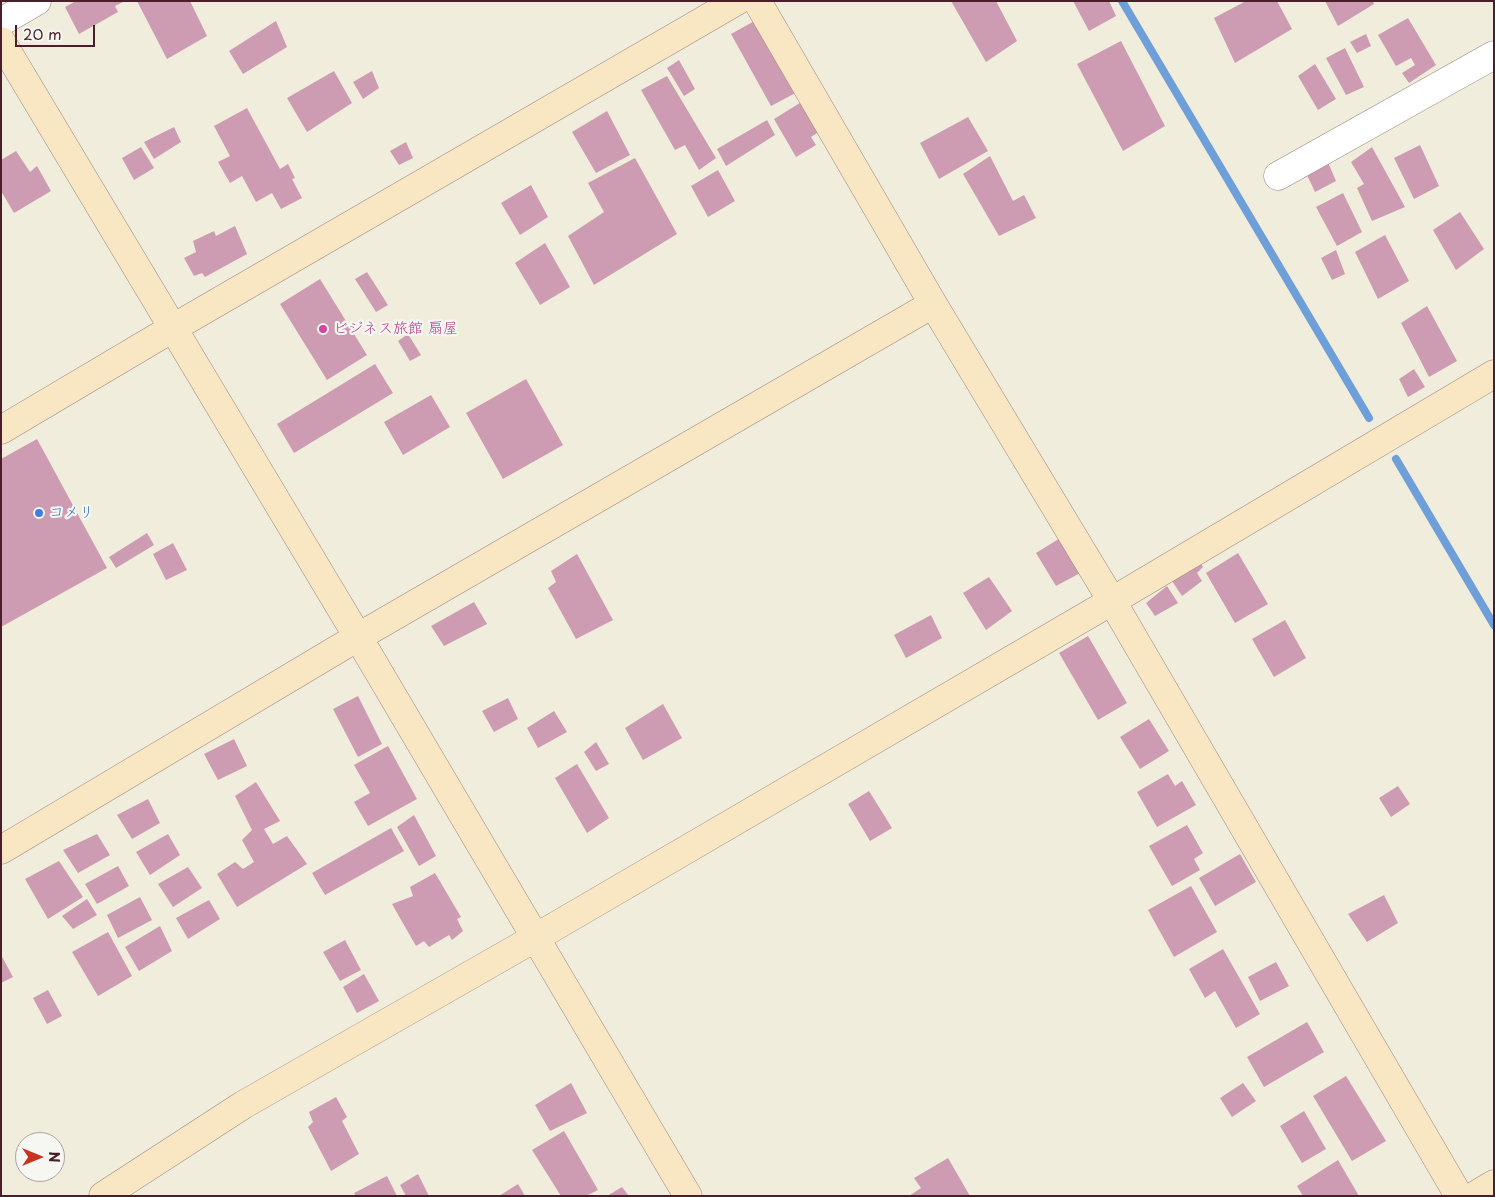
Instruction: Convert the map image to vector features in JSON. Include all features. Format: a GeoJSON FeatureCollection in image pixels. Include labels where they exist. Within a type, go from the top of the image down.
{"type":"FeatureCollection","features":[{"type":"Feature","properties":{"kind":"street"},"geometry":{"type":"LineString","coordinates":[[1,22],[37,1]]}},
{"type":"Feature","properties":{"kind":"street"},"geometry":{"type":"LineString","coordinates":[[1,430],[173,328],[737,1]]}},
{"type":"Feature","properties":{"kind":"street"},"geometry":{"type":"LineString","coordinates":[[757,1],[933,304],[1112,601],[1459,1196]]}},
{"type":"Feature","properties":{"kind":"street"},"geometry":{"type":"LineString","coordinates":[[1,41],[358,637],[688,1196]]}},
{"type":"Feature","properties":{"kind":"street"},"geometry":{"type":"LineString","coordinates":[[1278,176],[1494,55]]}},
{"type":"Feature","properties":{"kind":"street"},"geometry":{"type":"LineString","coordinates":[[1,850],[358,637],[933,304]]}},
{"type":"Feature","properties":{"kind":"street"},"geometry":{"type":"LineString","coordinates":[[103,1196],[244,1105],[535,938],[1112,601],[1494,374]]}},
{"type":"Feature","properties":{"kind":"street"},"geometry":{"type":"LineString","coordinates":[[1474,1196],[1494,1184]]}},
{"type":"Feature","properties":{"kind":"building"},"geometry":{"type":"Polygon","coordinates":[[[76,1],[125,1],[115,6],[118,12],[79,34],[65,7],[76,1]]]}},
{"type":"Feature","properties":{"kind":"building"},"geometry":{"type":"Polygon","coordinates":[[[137,1],[190,1],[207,36],[167,59],[137,1]]]}},
{"type":"Feature","properties":{"kind":"building"},"geometry":{"type":"Polygon","coordinates":[[[951,1],[996,1],[1017,41],[986,62],[951,1]]]}},
{"type":"Feature","properties":{"kind":"building"},"geometry":{"type":"Polygon","coordinates":[[[1073,1],[1109,1],[1116,16],[1089,31],[1073,1]]]}},
{"type":"Feature","properties":{"kind":"building"},"geometry":{"type":"Polygon","coordinates":[[[1246,1],[1277,1],[1292,29],[1235,63],[1214,18],[1246,1]]]}},
{"type":"Feature","properties":{"kind":"building"},"geometry":{"type":"Polygon","coordinates":[[[1325,1],[1373,1],[1374,4],[1338,26],[1325,1]]]}},
{"type":"Feature","properties":{"kind":"building"},"geometry":{"type":"Polygon","coordinates":[[[1408,18],[1436,65],[1409,83],[1402,73],[1415,65],[1411,58],[1396,66],[1378,35],[1408,18]]]}},
{"type":"Feature","properties":{"kind":"building"},"geometry":{"type":"Polygon","coordinates":[[[758,19],[803,89],[771,106],[731,34],[758,19]]]}},
{"type":"Feature","properties":{"kind":"building"},"geometry":{"type":"Polygon","coordinates":[[[276,21],[287,47],[243,74],[229,51],[276,21]]]}},
{"type":"Feature","properties":{"kind":"building"},"geometry":{"type":"Polygon","coordinates":[[[1366,34],[1371,46],[1357,53],[1350,42],[1366,34]]]}},
{"type":"Feature","properties":{"kind":"building"},"geometry":{"type":"Polygon","coordinates":[[[1121,41],[1165,126],[1123,151],[1077,64],[1121,41]]]}},
{"type":"Feature","properties":{"kind":"building"},"geometry":{"type":"Polygon","coordinates":[[[1345,48],[1364,87],[1346,95],[1326,58],[1345,48]]]}},
{"type":"Feature","properties":{"kind":"building"},"geometry":{"type":"Polygon","coordinates":[[[679,60],[695,89],[684,96],[667,68],[679,60]]]}},
{"type":"Feature","properties":{"kind":"building"},"geometry":{"type":"Polygon","coordinates":[[[1315,64],[1336,99],[1318,110],[1298,76],[1315,64]]]}},
{"type":"Feature","properties":{"kind":"building"},"geometry":{"type":"Polygon","coordinates":[[[334,71],[352,103],[307,132],[287,98],[334,71]]]}},
{"type":"Feature","properties":{"kind":"building"},"geometry":{"type":"Polygon","coordinates":[[[372,71],[379,88],[363,99],[353,82],[372,71]]]}},
{"type":"Feature","properties":{"kind":"building"},"geometry":{"type":"Polygon","coordinates":[[[667,76],[716,158],[699,170],[685,145],[675,150],[641,90],[667,76]]]}},
{"type":"Feature","properties":{"kind":"building"},"geometry":{"type":"Polygon","coordinates":[[[803,101],[820,131],[811,137],[816,145],[796,157],[774,119],[803,101]]]}},
{"type":"Feature","properties":{"kind":"building"},"geometry":{"type":"Polygon","coordinates":[[[247,108],[280,169],[288,164],[295,178],[292,179],[302,198],[281,209],[272,193],[256,202],[242,176],[230,183],[218,162],[230,156],[214,126],[247,108]]]}},
{"type":"Feature","properties":{"kind":"building"},"geometry":{"type":"Polygon","coordinates":[[[607,111],[630,155],[596,173],[572,132],[607,111]]]}},
{"type":"Feature","properties":{"kind":"building"},"geometry":{"type":"Polygon","coordinates":[[[968,117],[988,151],[939,179],[920,143],[968,117]]]}},
{"type":"Feature","properties":{"kind":"building"},"geometry":{"type":"Polygon","coordinates":[[[767,120],[775,135],[726,166],[717,149],[767,120]]]}},
{"type":"Feature","properties":{"kind":"building"},"geometry":{"type":"Polygon","coordinates":[[[174,127],[181,142],[154,159],[144,142],[174,127]]]}},
{"type":"Feature","properties":{"kind":"building"},"geometry":{"type":"Polygon","coordinates":[[[406,142],[413,158],[399,165],[390,151],[406,142]]]}},
{"type":"Feature","properties":{"kind":"building"},"geometry":{"type":"Polygon","coordinates":[[[1420,145],[1439,186],[1414,199],[1394,158],[1420,145]]]}},
{"type":"Feature","properties":{"kind":"building"},"geometry":{"type":"Polygon","coordinates":[[[141,147],[154,168],[134,180],[122,158],[141,147]]]}},
{"type":"Feature","properties":{"kind":"building"},"geometry":{"type":"Polygon","coordinates":[[[1372,147],[1405,207],[1372,221],[1357,188],[1364,184],[1351,162],[1372,147]]]}},
{"type":"Feature","properties":{"kind":"building"},"geometry":{"type":"Polygon","coordinates":[[[16,151],[30,172],[37,166],[51,191],[14,213],[1,191],[1,160],[16,151]]]}},
{"type":"Feature","properties":{"kind":"building"},"geometry":{"type":"Polygon","coordinates":[[[990,156],[1013,201],[1024,195],[1036,218],[999,236],[963,174],[990,156]]]}},
{"type":"Feature","properties":{"kind":"building"},"geometry":{"type":"Polygon","coordinates":[[[635,158],[677,234],[594,285],[568,236],[604,212],[588,183],[635,158]]]}},
{"type":"Feature","properties":{"kind":"building"},"geometry":{"type":"Polygon","coordinates":[[[1327,160],[1336,181],[1315,192],[1306,173],[1327,160]]]}},
{"type":"Feature","properties":{"kind":"building"},"geometry":{"type":"Polygon","coordinates":[[[718,170],[735,201],[708,217],[691,186],[718,170]]]}},
{"type":"Feature","properties":{"kind":"building"},"geometry":{"type":"Polygon","coordinates":[[[531,185],[548,217],[520,235],[501,203],[531,185]]]}},
{"type":"Feature","properties":{"kind":"building"},"geometry":{"type":"Polygon","coordinates":[[[1343,193],[1362,232],[1337,246],[1316,207],[1343,193]]]}},
{"type":"Feature","properties":{"kind":"building"},"geometry":{"type":"Polygon","coordinates":[[[1460,212],[1484,249],[1456,270],[1433,230],[1460,212]]]}},
{"type":"Feature","properties":{"kind":"building"},"geometry":{"type":"Polygon","coordinates":[[[235,226],[247,254],[205,277],[202,273],[194,276],[184,258],[196,252],[193,241],[214,231],[216,236],[235,226]]]}},
{"type":"Feature","properties":{"kind":"building"},"geometry":{"type":"Polygon","coordinates":[[[1385,235],[1409,281],[1378,299],[1355,252],[1385,235]]]}},
{"type":"Feature","properties":{"kind":"building"},"geometry":{"type":"Polygon","coordinates":[[[545,243],[570,287],[540,305],[515,263],[545,243]]]}},
{"type":"Feature","properties":{"kind":"building"},"geometry":{"type":"Polygon","coordinates":[[[1336,250],[1345,274],[1332,280],[1321,258],[1336,250]]]}},
{"type":"Feature","properties":{"kind":"building"},"geometry":{"type":"Polygon","coordinates":[[[367,272],[388,305],[376,312],[355,279],[367,272]]]}},
{"type":"Feature","properties":{"kind":"building","name":"ビジネス旅館 扇屋"},"geometry":{"type":"Polygon","coordinates":[[[320,279],[367,355],[327,380],[280,304],[320,279]]]}},
{"type":"Feature","properties":{"kind":"building"},"geometry":{"type":"Polygon","coordinates":[[[1427,306],[1457,361],[1429,377],[1401,323],[1427,306]]]}},
{"type":"Feature","properties":{"kind":"building"},"geometry":{"type":"Polygon","coordinates":[[[408,334],[421,355],[410,361],[398,341],[408,334]]]}},
{"type":"Feature","properties":{"kind":"building"},"geometry":{"type":"Polygon","coordinates":[[[375,364],[393,393],[294,453],[277,424],[375,364]]]}},
{"type":"Feature","properties":{"kind":"building"},"geometry":{"type":"Polygon","coordinates":[[[1414,369],[1425,387],[1408,397],[1399,379],[1414,369]]]}},
{"type":"Feature","properties":{"kind":"building"},"geometry":{"type":"Polygon","coordinates":[[[526,379],[563,445],[503,479],[466,413],[526,379]]]}},
{"type":"Feature","properties":{"kind":"building"},"geometry":{"type":"Polygon","coordinates":[[[431,395],[450,427],[403,455],[384,422],[431,395]]]}},
{"type":"Feature","properties":{"kind":"building","name":"コメリ"},"geometry":{"type":"Polygon","coordinates":[[[37,439],[107,568],[1,627],[1,459],[37,439]]]}},
{"type":"Feature","properties":{"kind":"building"},"geometry":{"type":"Polygon","coordinates":[[[147,533],[154,545],[116,568],[109,557],[147,533]]]}},
{"type":"Feature","properties":{"kind":"building"},"geometry":{"type":"Polygon","coordinates":[[[1065,535],[1084,571],[1056,586],[1036,553],[1065,535]]]}},
{"type":"Feature","properties":{"kind":"building"},"geometry":{"type":"Polygon","coordinates":[[[173,543],[187,570],[166,580],[153,554],[173,543]]]}},
{"type":"Feature","properties":{"kind":"building"},"geometry":{"type":"Polygon","coordinates":[[[1238,553],[1268,604],[1235,623],[1206,573],[1238,553]]]}},
{"type":"Feature","properties":{"kind":"building"},"geometry":{"type":"Polygon","coordinates":[[[577,554],[613,620],[576,639],[548,588],[556,582],[551,571],[577,554]]]}},
{"type":"Feature","properties":{"kind":"building"},"geometry":{"type":"Polygon","coordinates":[[[1199,560],[1203,567],[1197,573],[1202,581],[1182,596],[1170,578],[1199,560]]]}},
{"type":"Feature","properties":{"kind":"building"},"geometry":{"type":"Polygon","coordinates":[[[989,577],[1012,611],[986,630],[963,593],[989,577]]]}},
{"type":"Feature","properties":{"kind":"building"},"geometry":{"type":"Polygon","coordinates":[[[1167,586],[1178,603],[1155,616],[1146,603],[1167,586]]]}},
{"type":"Feature","properties":{"kind":"building"},"geometry":{"type":"Polygon","coordinates":[[[474,602],[487,624],[444,646],[431,626],[474,602]]]}},
{"type":"Feature","properties":{"kind":"building"},"geometry":{"type":"Polygon","coordinates":[[[931,615],[942,638],[906,658],[894,635],[931,615]]]}},
{"type":"Feature","properties":{"kind":"building"},"geometry":{"type":"Polygon","coordinates":[[[1285,620],[1306,658],[1274,677],[1252,639],[1285,620]]]}},
{"type":"Feature","properties":{"kind":"building"},"geometry":{"type":"Polygon","coordinates":[[[1088,636],[1127,703],[1098,720],[1059,653],[1088,636]]]}},
{"type":"Feature","properties":{"kind":"building"},"geometry":{"type":"Polygon","coordinates":[[[358,696],[382,744],[358,757],[333,709],[358,696]]]}},
{"type":"Feature","properties":{"kind":"building"},"geometry":{"type":"Polygon","coordinates":[[[508,698],[518,719],[494,732],[482,711],[508,698]]]}},
{"type":"Feature","properties":{"kind":"building"},"geometry":{"type":"Polygon","coordinates":[[[663,704],[682,738],[643,760],[625,728],[663,704]]]}},
{"type":"Feature","properties":{"kind":"building"},"geometry":{"type":"Polygon","coordinates":[[[554,711],[567,732],[538,748],[527,728],[554,711]]]}},
{"type":"Feature","properties":{"kind":"building"},"geometry":{"type":"Polygon","coordinates":[[[1149,719],[1169,751],[1140,769],[1120,737],[1149,719]]]}},
{"type":"Feature","properties":{"kind":"building"},"geometry":{"type":"Polygon","coordinates":[[[234,739],[247,766],[218,780],[204,754],[234,739]]]}},
{"type":"Feature","properties":{"kind":"building"},"geometry":{"type":"Polygon","coordinates":[[[596,742],[609,764],[596,771],[584,752],[596,742]]]}},
{"type":"Feature","properties":{"kind":"building"},"geometry":{"type":"Polygon","coordinates":[[[388,746],[417,799],[368,826],[354,802],[370,793],[354,765],[388,746]]]}},
{"type":"Feature","properties":{"kind":"building"},"geometry":{"type":"Polygon","coordinates":[[[577,764],[609,818],[587,833],[555,778],[577,764]]]}},
{"type":"Feature","properties":{"kind":"building"},"geometry":{"type":"Polygon","coordinates":[[[1168,774],[1175,786],[1182,781],[1196,805],[1157,827],[1137,792],[1168,774]]]}},
{"type":"Feature","properties":{"kind":"building"},"geometry":{"type":"Polygon","coordinates":[[[256,782],[280,821],[264,829],[273,844],[287,836],[307,864],[237,907],[217,874],[235,862],[243,869],[254,862],[242,840],[252,830],[235,796],[256,782]]]}},
{"type":"Feature","properties":{"kind":"building"},"geometry":{"type":"Polygon","coordinates":[[[1398,786],[1410,804],[1391,817],[1379,798],[1398,786]]]}},
{"type":"Feature","properties":{"kind":"building"},"geometry":{"type":"Polygon","coordinates":[[[869,791],[892,828],[870,841],[848,804],[869,791]]]}},
{"type":"Feature","properties":{"kind":"building"},"geometry":{"type":"Polygon","coordinates":[[[148,799],[160,823],[132,839],[117,815],[148,799]]]}},
{"type":"Feature","properties":{"kind":"building"},"geometry":{"type":"Polygon","coordinates":[[[414,815],[436,856],[419,866],[397,827],[414,815]]]}},
{"type":"Feature","properties":{"kind":"building"},"geometry":{"type":"Polygon","coordinates":[[[1187,825],[1203,853],[1194,859],[1200,870],[1172,886],[1149,846],[1187,825]]]}},
{"type":"Feature","properties":{"kind":"building"},"geometry":{"type":"Polygon","coordinates":[[[391,828],[404,851],[325,895],[312,873],[391,828]]]}},
{"type":"Feature","properties":{"kind":"building"},"geometry":{"type":"Polygon","coordinates":[[[97,834],[110,855],[78,873],[63,850],[97,834]]]}},
{"type":"Feature","properties":{"kind":"building"},"geometry":{"type":"Polygon","coordinates":[[[168,834],[180,855],[150,875],[136,852],[168,834]]]}},
{"type":"Feature","properties":{"kind":"building"},"geometry":{"type":"Polygon","coordinates":[[[1240,854],[1256,882],[1215,906],[1199,878],[1240,854]]]}},
{"type":"Feature","properties":{"kind":"building"},"geometry":{"type":"Polygon","coordinates":[[[59,861],[83,897],[48,919],[25,879],[59,861]]]}},
{"type":"Feature","properties":{"kind":"building"},"geometry":{"type":"Polygon","coordinates":[[[118,866],[129,886],[97,904],[85,884],[118,866]]]}},
{"type":"Feature","properties":{"kind":"building"},"geometry":{"type":"Polygon","coordinates":[[[188,867],[202,888],[173,907],[158,884],[188,867]]]}},
{"type":"Feature","properties":{"kind":"building"},"geometry":{"type":"Polygon","coordinates":[[[435,873],[461,917],[457,919],[463,931],[452,940],[449,935],[429,947],[424,941],[416,946],[392,904],[413,896],[410,887],[435,873]]]}},
{"type":"Feature","properties":{"kind":"building"},"geometry":{"type":"Polygon","coordinates":[[[1191,886],[1217,932],[1174,957],[1148,910],[1191,886]]]}},
{"type":"Feature","properties":{"kind":"building"},"geometry":{"type":"Polygon","coordinates":[[[1384,895],[1398,923],[1367,942],[1348,914],[1384,895]]]}},
{"type":"Feature","properties":{"kind":"building"},"geometry":{"type":"Polygon","coordinates":[[[140,897],[152,920],[118,938],[107,915],[140,897]]]}},
{"type":"Feature","properties":{"kind":"building"},"geometry":{"type":"Polygon","coordinates":[[[87,899],[97,915],[73,929],[62,916],[87,899]]]}},
{"type":"Feature","properties":{"kind":"building"},"geometry":{"type":"Polygon","coordinates":[[[209,900],[220,919],[188,939],[176,918],[209,900]]]}},
{"type":"Feature","properties":{"kind":"building"},"geometry":{"type":"Polygon","coordinates":[[[160,926],[172,951],[139,971],[125,947],[160,926]]]}},
{"type":"Feature","properties":{"kind":"building"},"geometry":{"type":"Polygon","coordinates":[[[108,932],[132,976],[98,996],[72,952],[108,932]]]}},
{"type":"Feature","properties":{"kind":"building"},"geometry":{"type":"Polygon","coordinates":[[[345,940],[361,970],[340,981],[323,952],[345,940]]]}},
{"type":"Feature","properties":{"kind":"building"},"geometry":{"type":"Polygon","coordinates":[[[1223,949],[1260,1014],[1236,1028],[1215,991],[1205,998],[1189,969],[1223,949]]]}},
{"type":"Feature","properties":{"kind":"building"},"geometry":{"type":"Polygon","coordinates":[[[1,955],[13,977],[1,983],[1,955]]]}},
{"type":"Feature","properties":{"kind":"building"},"geometry":{"type":"Polygon","coordinates":[[[1276,962],[1289,986],[1260,1001],[1248,977],[1276,962]]]}},
{"type":"Feature","properties":{"kind":"building"},"geometry":{"type":"Polygon","coordinates":[[[364,974],[379,1001],[357,1013],[343,987],[364,974]]]}},
{"type":"Feature","properties":{"kind":"building"},"geometry":{"type":"Polygon","coordinates":[[[48,990],[62,1016],[47,1024],[33,998],[48,990]]]}},
{"type":"Feature","properties":{"kind":"building"},"geometry":{"type":"Polygon","coordinates":[[[1307,1022],[1324,1052],[1264,1087],[1247,1057],[1307,1022]]]}},
{"type":"Feature","properties":{"kind":"building"},"geometry":{"type":"Polygon","coordinates":[[[1346,1076],[1386,1141],[1352,1161],[1313,1096],[1346,1076]]]}},
{"type":"Feature","properties":{"kind":"building"},"geometry":{"type":"Polygon","coordinates":[[[571,1083],[587,1113],[550,1131],[535,1105],[571,1083]]]}},
{"type":"Feature","properties":{"kind":"building"},"geometry":{"type":"Polygon","coordinates":[[[1243,1083],[1256,1101],[1232,1117],[1220,1098],[1243,1083]]]}},
{"type":"Feature","properties":{"kind":"building"},"geometry":{"type":"Polygon","coordinates":[[[336,1097],[347,1117],[342,1121],[359,1154],[331,1171],[308,1127],[313,1122],[309,1112],[336,1097]]]}},
{"type":"Feature","properties":{"kind":"building"},"geometry":{"type":"Polygon","coordinates":[[[1304,1111],[1326,1149],[1302,1163],[1280,1126],[1304,1111]]]}},
{"type":"Feature","properties":{"kind":"building"},"geometry":{"type":"Polygon","coordinates":[[[564,1131],[598,1190],[586,1196],[561,1196],[532,1150],[564,1131]]]}},
{"type":"Feature","properties":{"kind":"building"},"geometry":{"type":"Polygon","coordinates":[[[948,1158],[970,1196],[909,1196],[921,1188],[914,1178],[948,1158]]]}},
{"type":"Feature","properties":{"kind":"building"},"geometry":{"type":"Polygon","coordinates":[[[1338,1160],[1359,1196],[1303,1196],[1297,1186],[1338,1160]]]}},
{"type":"Feature","properties":{"kind":"building"},"geometry":{"type":"Polygon","coordinates":[[[418,1174],[429,1196],[406,1196],[400,1185],[418,1174]]]}},
{"type":"Feature","properties":{"kind":"building"},"geometry":{"type":"Polygon","coordinates":[[[387,1176],[397,1196],[356,1196],[354,1193],[387,1176]]]}},
{"type":"Feature","properties":{"kind":"building"},"geometry":{"type":"Polygon","coordinates":[[[518,1184],[525,1196],[499,1196],[518,1184]]]}},
{"type":"Feature","properties":{"kind":"building"},"geometry":{"type":"Polygon","coordinates":[[[622,1187],[629,1196],[607,1196],[622,1187]]]}},
{"type":"Feature","properties":{"kind":"waterway"},"geometry":{"type":"LineString","coordinates":[[1122,1],[1369,418]]}},
{"type":"Feature","properties":{"kind":"waterway"},"geometry":{"type":"LineString","coordinates":[[1396,459],[1494,625]]}},
{"type":"Feature","properties":{"kind":"place","name":"ビジネス旅館 扇屋"},"geometry":{"type":"Point","coordinates":[323,329]}},
{"type":"Feature","properties":{"kind":"place","name":"コメリ"},"geometry":{"type":"Point","coordinates":[39,513]}}]}
